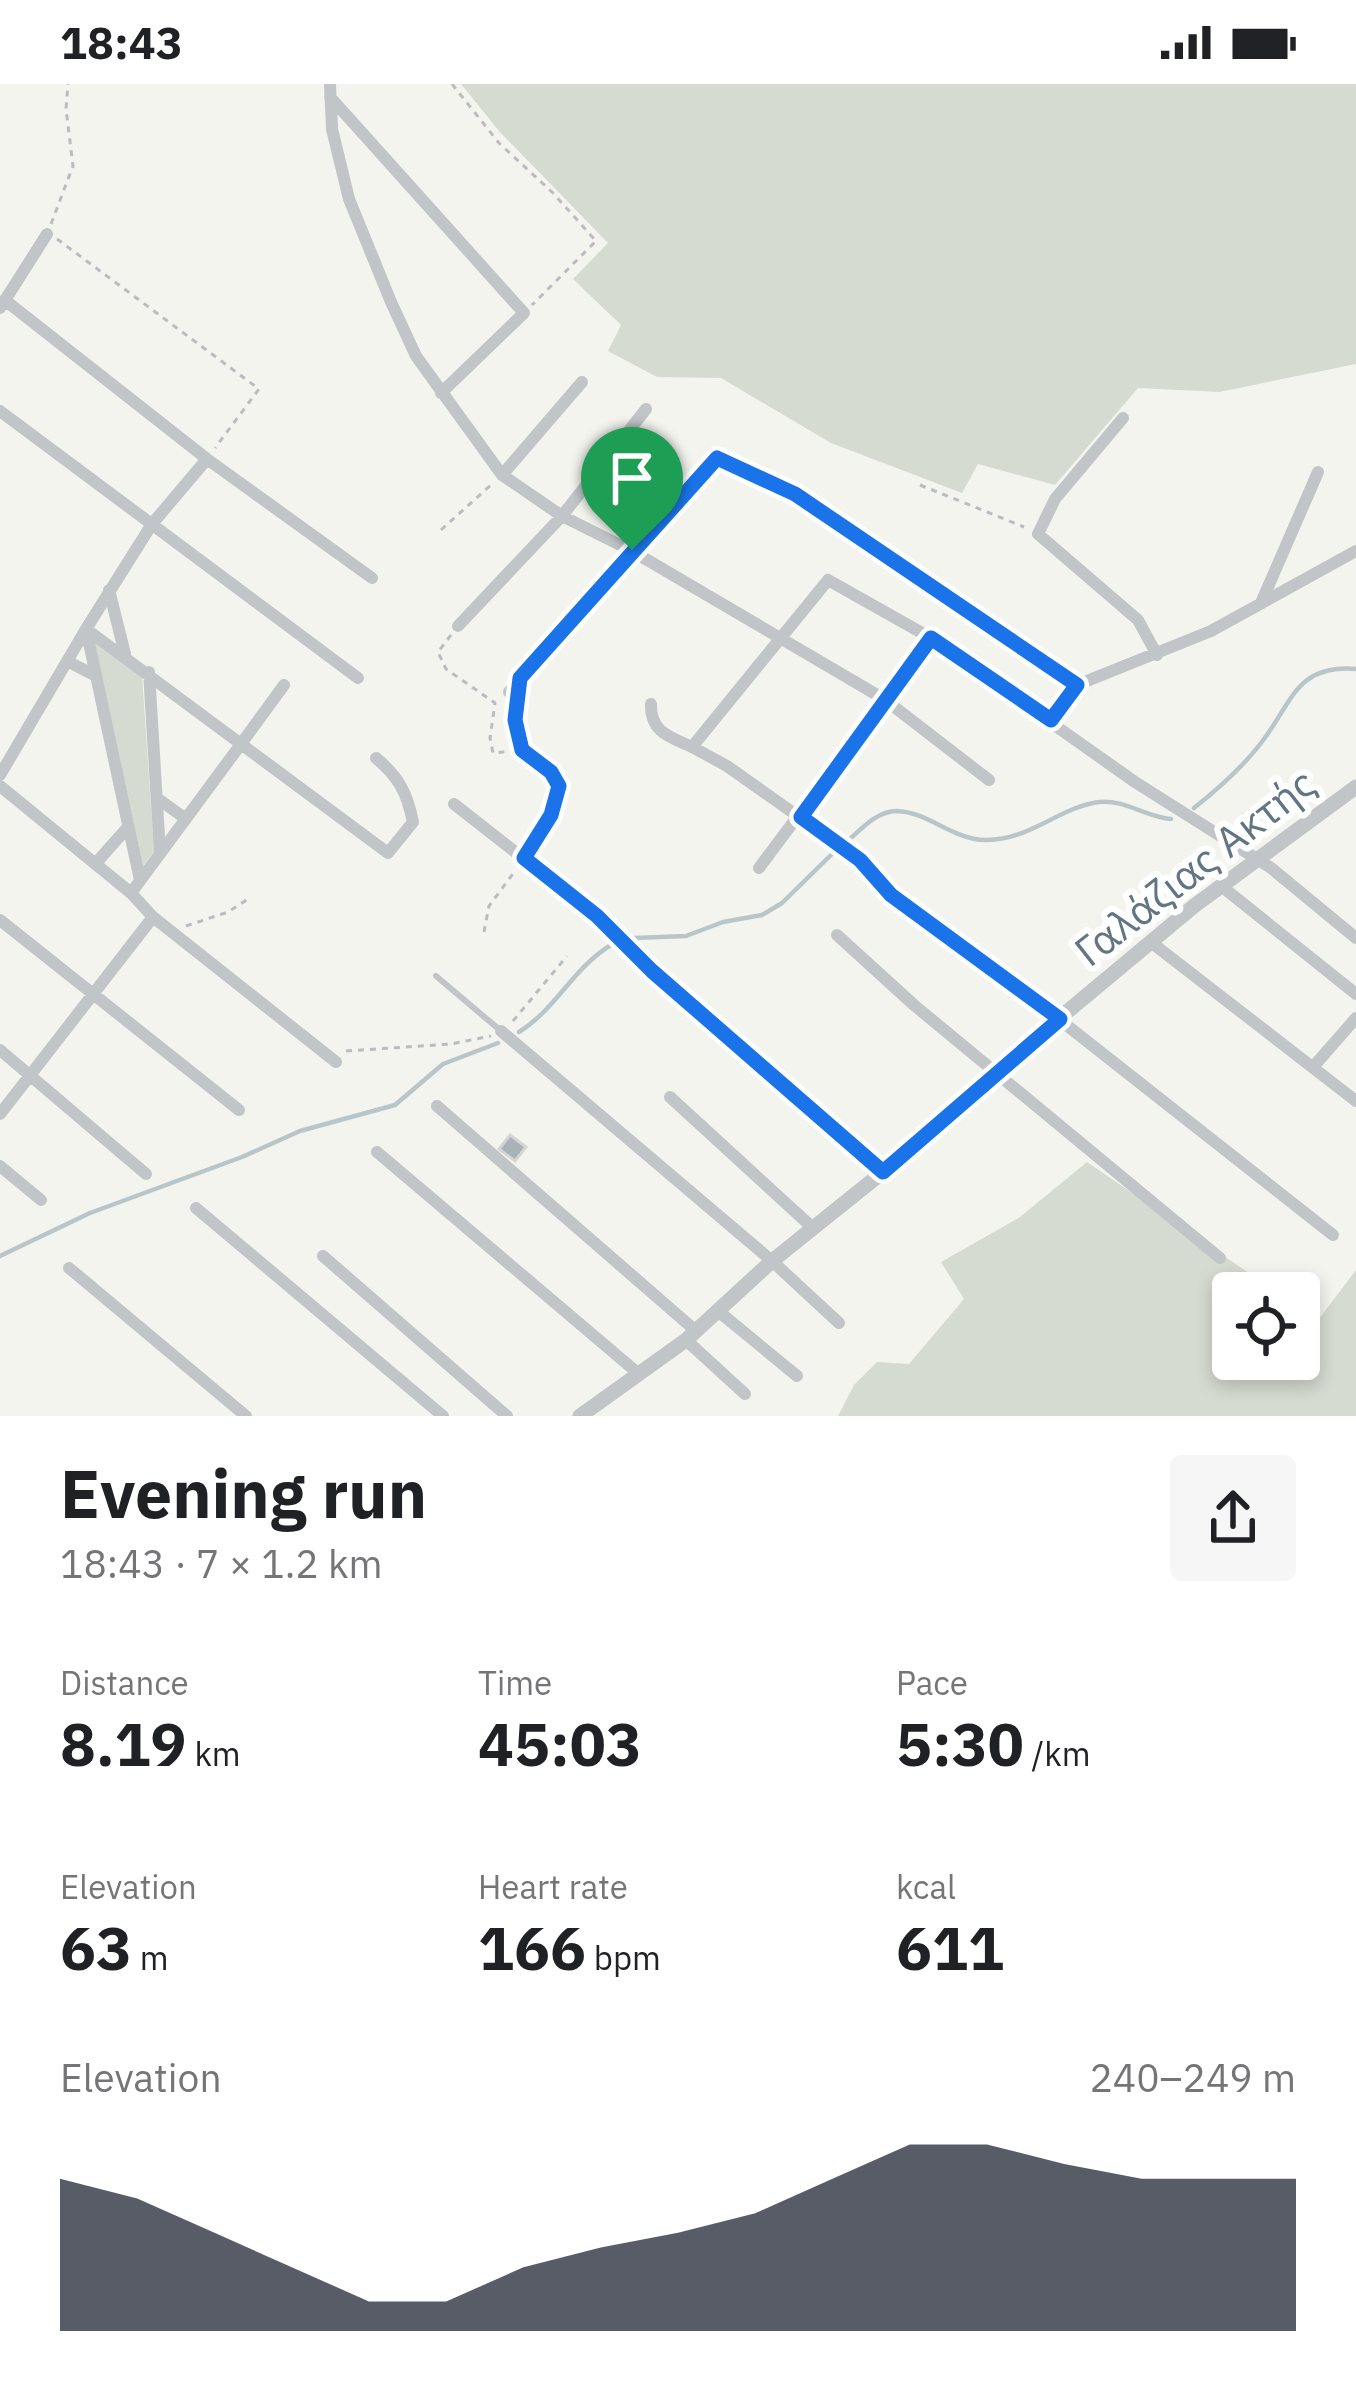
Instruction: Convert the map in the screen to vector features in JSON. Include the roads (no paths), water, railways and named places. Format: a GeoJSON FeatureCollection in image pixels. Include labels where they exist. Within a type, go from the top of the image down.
{"type":"FeatureCollection","features":[{"type":"Feature","properties":{"kind":"street"},"geometry":{"type":"LineString","coordinates":[[330,90],[524,313],[441,393]]}},
{"type":"Feature","properties":{"kind":"street"},"geometry":{"type":"LineString","coordinates":[[330,90],[335,143],[349,200],[407,338],[502,475],[562,517],[632,550],[884,699],[989,780]]}},
{"type":"Feature","properties":{"kind":"street"},"geometry":{"type":"LineString","coordinates":[[47,234],[3,304],[372,578]]}},
{"type":"Feature","properties":{"kind":"street"},"geometry":{"type":"LineString","coordinates":[[502,475],[582,382]]}},
{"type":"Feature","properties":{"kind":"street"},"geometry":{"type":"LineString","coordinates":[[458,626],[562,517],[646,409]]}},
{"type":"Feature","properties":{"kind":"street"},"geometry":{"type":"LineString","coordinates":[[0,412],[358,678]]}},
{"type":"Feature","properties":{"kind":"street"},"geometry":{"type":"LineString","coordinates":[[1123,418],[1055,499],[1038,533],[1138,620],[1157,655]]}},
{"type":"Feature","properties":{"kind":"street"},"geometry":{"type":"LineString","coordinates":[[508,692],[717,458],[795,494],[1077,685]]}},
{"type":"Feature","properties":{"kind":"street"},"geometry":{"type":"LineString","coordinates":[[0,775],[152,524],[207,459]]}},
{"type":"Feature","properties":{"kind":"street"},"geometry":{"type":"LineString","coordinates":[[1261,604],[1318,472]]}},
{"type":"Feature","properties":{"kind":"street"},"geometry":{"type":"LineString","coordinates":[[1051,720],[1077,685],[1157,655],[1356,551]]}},
{"type":"Feature","properties":{"kind":"street"},"geometry":{"type":"LineString","coordinates":[[692,747],[828,580],[931,638],[1135,782],[1254,858],[1356,938]]}},
{"type":"Feature","properties":{"kind":"street"},"geometry":{"type":"LineString","coordinates":[[109,590],[125,655]]}},
{"type":"Feature","properties":{"kind":"street"},"geometry":{"type":"LineString","coordinates":[[86,628],[388,853],[413,822],[396,774],[376,758]]}},
{"type":"Feature","properties":{"kind":"street"},"geometry":{"type":"LineString","coordinates":[[86,628],[140,880]]}},
{"type":"Feature","properties":{"kind":"street"},"geometry":{"type":"LineString","coordinates":[[759,868],[931,638]]}},
{"type":"Feature","properties":{"kind":"street"},"geometry":{"type":"LineString","coordinates":[[67,662],[96,676]]}},
{"type":"Feature","properties":{"kind":"street"},"geometry":{"type":"LineString","coordinates":[[149,672],[160,853]]}},
{"type":"Feature","properties":{"kind":"street"},"geometry":{"type":"LineString","coordinates":[[131,892],[284,685]]}},
{"type":"Feature","properties":{"kind":"street"},"geometry":{"type":"LineString","coordinates":[[652,704],[651,718],[660,732],[692,747],[860,860],[891,895],[1060,1019],[1333,1235]]}},
{"type":"Feature","properties":{"kind":"street"},"geometry":{"type":"LineString","coordinates":[[0,786],[131,892],[153,917],[331,1058]]}},
{"type":"Feature","properties":{"kind":"street","name":"Γαλάζιας Ακτής"},"geometry":{"type":"LineString","coordinates":[[580,1416],[691,1335],[772,1261],[1220,885],[1356,788]]}},
{"type":"Feature","properties":{"kind":"street"},"geometry":{"type":"LineString","coordinates":[[157,798],[186,819]]}},
{"type":"Feature","properties":{"kind":"street"},"geometry":{"type":"LineString","coordinates":[[454,804],[597,916],[652,971],[883,1172]]}},
{"type":"Feature","properties":{"kind":"street"},"geometry":{"type":"LineString","coordinates":[[96,863],[128,826]]}},
{"type":"Feature","properties":{"kind":"street"},"geometry":{"type":"LineString","coordinates":[[1220,885],[1356,994]]}},
{"type":"Feature","properties":{"kind":"street"},"geometry":{"type":"LineString","coordinates":[[0,1114],[153,917]]}},
{"type":"Feature","properties":{"kind":"street"},"geometry":{"type":"LineString","coordinates":[[0,920],[239,1111]]}},
{"type":"Feature","properties":{"kind":"street"},"geometry":{"type":"LineString","coordinates":[[837,935],[914,1005],[1220,1258]]}},
{"type":"Feature","properties":{"kind":"street"},"geometry":{"type":"LineString","coordinates":[[1152,943],[1356,1101]]}},
{"type":"Feature","properties":{"kind":"street"},"geometry":{"type":"LineString","coordinates":[[1314,1066],[1356,1018]]}},
{"type":"Feature","properties":{"kind":"street"},"geometry":{"type":"LineString","coordinates":[[501,1031],[839,1323]]}},
{"type":"Feature","properties":{"kind":"street"},"geometry":{"type":"LineString","coordinates":[[0,1050],[146,1174]]}},
{"type":"Feature","properties":{"kind":"street"},"geometry":{"type":"LineString","coordinates":[[670,1097],[813,1228]]}},
{"type":"Feature","properties":{"kind":"street"},"geometry":{"type":"LineString","coordinates":[[437,1106],[691,1335],[745,1394]]}},
{"type":"Feature","properties":{"kind":"street"},"geometry":{"type":"LineString","coordinates":[[377,1152],[638,1374]]}},
{"type":"Feature","properties":{"kind":"street"},"geometry":{"type":"LineString","coordinates":[[0,1166],[41,1200]]}},
{"type":"Feature","properties":{"kind":"street"},"geometry":{"type":"LineString","coordinates":[[196,1208],[443,1416]]}},
{"type":"Feature","properties":{"kind":"street"},"geometry":{"type":"LineString","coordinates":[[323,1256],[507,1416]]}},
{"type":"Feature","properties":{"kind":"street"},"geometry":{"type":"LineString","coordinates":[[68,1268],[246,1416]]}},
{"type":"Feature","properties":{"kind":"street"},"geometry":{"type":"LineString","coordinates":[[718,1311],[796,1376]]}},
{"type":"Feature","properties":{"kind":"lane"},"geometry":{"type":"LineString","coordinates":[[436,976],[501,1031]]}},
{"type":"Feature","properties":{"kind":"waterway"},"geometry":{"type":"LineString","coordinates":[[1194,808],[1246,761],[1307,680],[1336,669],[1356,669]]}},
{"type":"Feature","properties":{"kind":"waterway"},"geometry":{"type":"LineString","coordinates":[[850,839],[877,817],[897,811],[985,840],[1016,835],[1099,802],[1171,819]]}},
{"type":"Feature","properties":{"kind":"waterway"},"geometry":{"type":"LineString","coordinates":[[634,938],[686,936],[723,922],[762,915],[782,903],[832,854]]}},
{"type":"Feature","properties":{"kind":"waterway"},"geometry":{"type":"LineString","coordinates":[[519,1032],[611,945]]}},
{"type":"Feature","properties":{"kind":"waterway"},"geometry":{"type":"LineString","coordinates":[[0,1256],[90,1213],[300,1131],[395,1105],[443,1064],[498,1043]]}}]}
